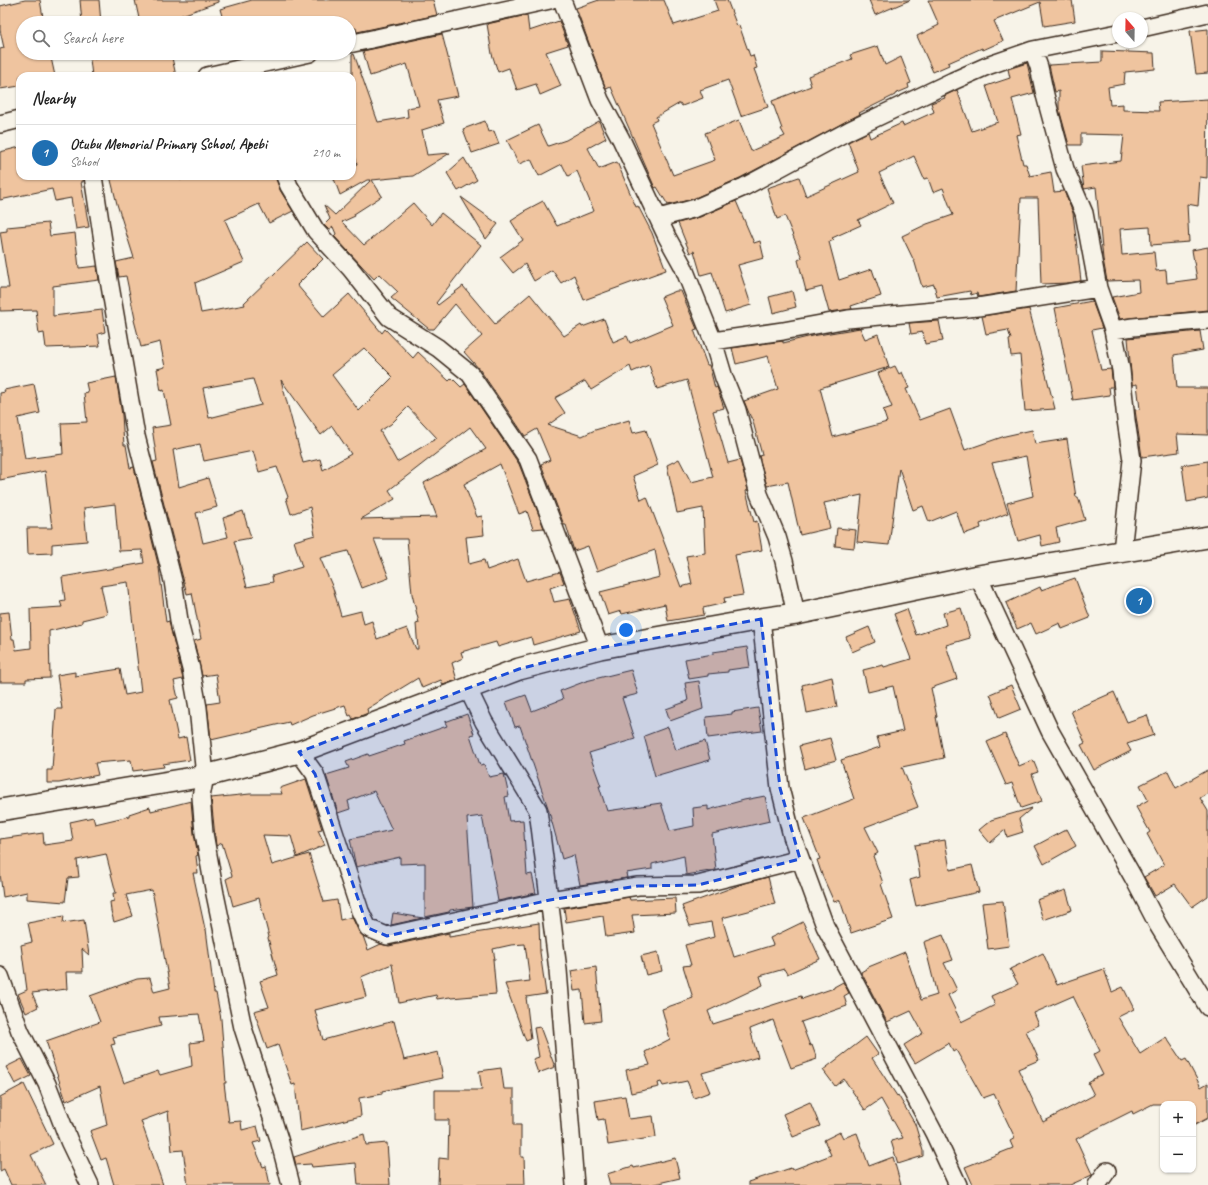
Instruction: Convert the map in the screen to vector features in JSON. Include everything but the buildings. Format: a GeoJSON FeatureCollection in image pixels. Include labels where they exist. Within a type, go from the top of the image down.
{"type":"FeatureCollection","features":[{"type":"Feature","properties":{"kind":"street"},"geometry":{"type":"LineString","coordinates":[[356,42],[550,0]]}},
{"type":"Feature","properties":{"kind":"street"},"geometry":{"type":"LineString","coordinates":[[562,0],[600,100],[621,139],[683,266],[713,341],[724,378],[737,410],[759,494],[777,537],[784,560],[796,614]]}},
{"type":"Feature","properties":{"kind":"street"},"geometry":{"type":"LineString","coordinates":[[1148,27],[1208,13]]}},
{"type":"Feature","properties":{"kind":"street"},"geometry":{"type":"LineString","coordinates":[[659,218],[696,208],[744,187],[850,130],[987,66],[1033,50],[1112,34]]}},
{"type":"Feature","properties":{"kind":"street"},"geometry":{"type":"LineString","coordinates":[[1033,50],[1039,67],[1065,170],[1084,213],[1098,288],[1113,330],[1121,370],[1132,460],[1122,551]]}},
{"type":"Feature","properties":{"kind":"street"},"geometry":{"type":"LineString","coordinates":[[240,72],[284,60]]}},
{"type":"Feature","properties":{"kind":"street"},"geometry":{"type":"LineString","coordinates":[[0,124],[16,120]]}},
{"type":"Feature","properties":{"kind":"street"},"geometry":{"type":"LineString","coordinates":[[94,180],[108,280],[136,436],[173,581],[180,627],[191,669],[198,708],[206,776],[201,797],[204,833],[241,1021],[279,1138],[291,1185]]}},
{"type":"Feature","properties":{"kind":"street"},"geometry":{"type":"LineString","coordinates":[[287,180],[316,231],[351,269],[389,317],[438,348],[470,374],[524,453],[528,459],[600,648]]}},
{"type":"Feature","properties":{"kind":"street"},"geometry":{"type":"LineString","coordinates":[[713,341],[783,331],[848,318],[978,307],[1098,288]]}},
{"type":"Feature","properties":{"kind":"street"},"geometry":{"type":"LineString","coordinates":[[1113,330],[1208,320]]}},
{"type":"Feature","properties":{"kind":"street"},"geometry":{"type":"LineString","coordinates":[[0,810],[206,776],[299,752],[518,669],[600,648],[796,614],[978,576],[1208,537]]}},
{"type":"Feature","properties":{"kind":"street"},"geometry":{"type":"LineString","coordinates":[[978,576],[1050,731],[1133,877],[1158,925],[1208,1007]]}},
{"type":"Feature","properties":{"kind":"street"},"geometry":{"type":"LineString","coordinates":[[761,619],[780,788],[792,836],[800,859],[825,926],[934,1133],[958,1185]]}},
{"type":"Feature","properties":{"kind":"street"},"geometry":{"type":"LineString","coordinates":[[468,689],[484,722],[538,810],[558,970],[575,1185]]}},
{"type":"Feature","properties":{"kind":"street"},"geometry":{"type":"LineString","coordinates":[[299,752],[315,774],[360,911],[368,928],[387,936],[550,900],[638,886],[698,885],[800,859]]}},
{"type":"Feature","properties":{"kind":"street"},"geometry":{"type":"LineString","coordinates":[[0,976],[20,1031],[47,1084],[69,1141],[90,1185]]}},
{"type":"Feature","properties":{"kind":"street"},"geometry":{"type":"LineString","coordinates":[[1096,1185],[1107,1171]]}},
{"type":"Feature","properties":{"kind":"highlighted area"},"geometry":{"type":"Polygon","coordinates":[[[761,619],[780,788],[800,859],[698,885],[638,886],[550,900],[387,936],[368,928],[315,774],[299,752],[519,669],[600,648],[761,619]]]}},
{"type":"Feature","properties":{"kind":"place","name":"Otubu Memorial Primary School, Apebi"},"geometry":{"type":"Point","coordinates":[1139,601]}}]}
